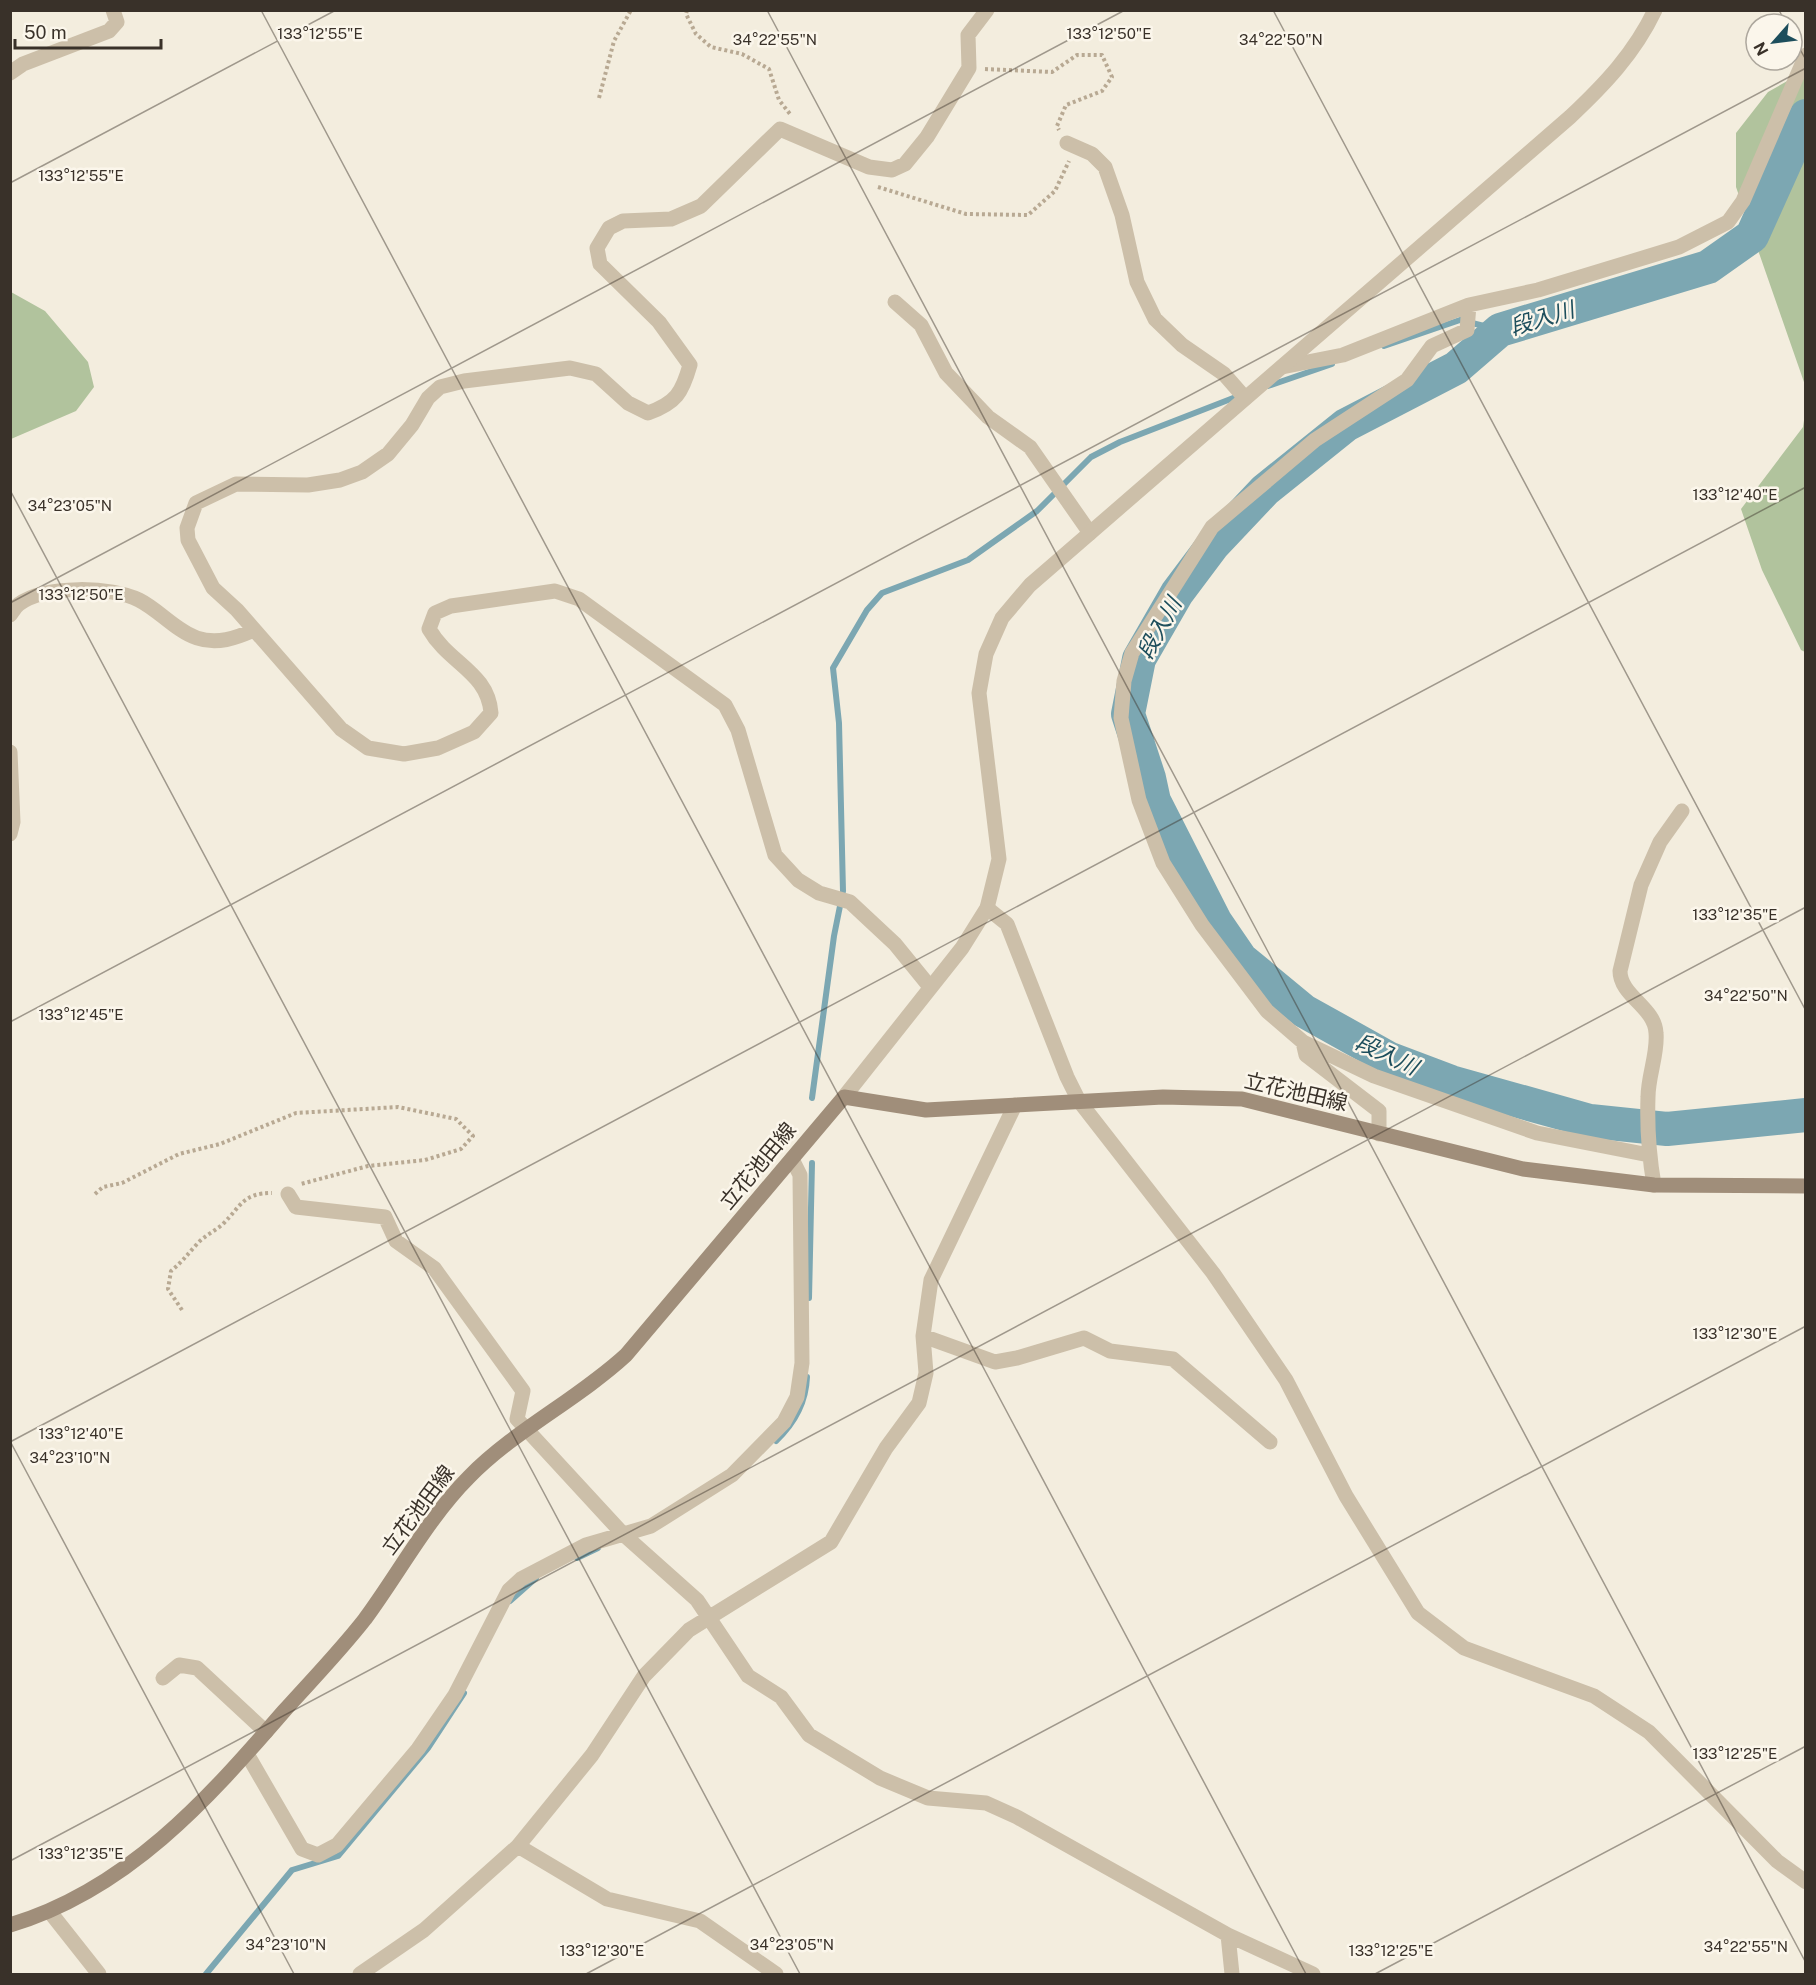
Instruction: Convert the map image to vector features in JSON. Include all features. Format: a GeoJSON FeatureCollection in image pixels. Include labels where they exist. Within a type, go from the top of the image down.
{"type":"FeatureCollection","features":[{"type":"Feature","properties":{"kind":"main road","name":"立花池田線"},"geometry":{"type":"LineString","coordinates":[[11,1924],[50,1912],[92,1891],[147,1852],[200,1806],[364,1620],[447,1502],[468,1477],[605,1374],[626,1355],[844,1097],[926,1110],[1163,1097],[1242,1099],[1523,1169],[1653,1185],[1806,1186]]}},
{"type":"Feature","properties":{"kind":"street"},"geometry":{"type":"LineString","coordinates":[[10,73],[24,64],[109,31],[117,22],[113,10]]}},
{"type":"Feature","properties":{"kind":"street"},"geometry":{"type":"LineString","coordinates":[[930,987],[895,944],[850,902],[819,893],[805,884],[775,855],[738,730],[725,705],[579,599],[555,591],[451,606],[435,613],[429,629],[439,646],[481,682],[490,700],[491,713],[474,732],[438,748],[404,754],[368,748],[341,729],[254,630],[213,588],[188,540],[188,528],[196,502],[236,484],[308,485],[340,480],[362,472],[388,454],[412,425],[428,398],[440,387],[464,381],[570,368],[596,374],[628,403],[648,412],[668,406],[684,388],[690,365],[659,322],[600,264],[597,248],[609,228],[623,220],[671,219],[701,206],[780,129],[870,167],[892,170],[906,164],[927,137],[969,68],[968,35],[987,10]]}},
{"type":"Feature","properties":{"kind":"street"},"geometry":{"type":"LineString","coordinates":[[844,1097],[962,948],[987,908],[999,859],[979,701],[986,654],[1002,618],[1023,593],[1090,533],[1570,117],[1615,74],[1645,31],[1654,10]]}},
{"type":"Feature","properties":{"kind":"street"},"geometry":{"type":"LineString","coordinates":[[1282,367],[1343,355],[1469,305],[1538,290],[1680,247],[1728,222],[1743,201],[1806,55]]}},
{"type":"Feature","properties":{"kind":"street"},"geometry":{"type":"LineString","coordinates":[[1072,145],[1092,154],[1106,166],[1122,215],[1137,282],[1155,319],[1182,345],[1224,374],[1245,398]]}},
{"type":"Feature","properties":{"kind":"street"},"geometry":{"type":"LineString","coordinates":[[896,302],[921,325],[946,373],[988,417],[1030,447],[1090,533]]}},
{"type":"Feature","properties":{"kind":"street"},"geometry":{"type":"LineString","coordinates":[[1469,305],[1467,330],[1432,346],[1407,380],[1315,440],[1212,527],[1132,653],[1124,681],[1121,718],[1123,730],[1138,800],[1163,863],[1226,959],[1267,1011],[1303,1042],[1374,1076],[1537,1133],[1649,1155]]}},
{"type":"Feature","properties":{"kind":"street"},"geometry":{"type":"LineString","coordinates":[[10,615],[18,604],[45,593],[112,591],[139,599],[197,638],[229,641],[254,630]]}},
{"type":"Feature","properties":{"kind":"street"},"geometry":{"type":"LineString","coordinates":[[10,752],[13,822],[10,834]]}},
{"type":"Feature","properties":{"kind":"street"},"geometry":{"type":"LineString","coordinates":[[1653,1185],[1649,1155],[1648,1096],[1657,1031],[1643,1005],[1620,979],[1620,971],[1641,885],[1660,842],[1682,811]]}},
{"type":"Feature","properties":{"kind":"street"},"geometry":{"type":"LineString","coordinates":[[987,908],[1007,924],[1067,1077],[1079,1101],[1213,1273],[1286,1380],[1346,1496],[1418,1613],[1464,1648],[1594,1696],[1649,1732],[1777,1861],[1806,1882]]}},
{"type":"Feature","properties":{"kind":"street"},"geometry":{"type":"LineString","coordinates":[[1303,1042],[1306,1055],[1379,1111],[1379,1134]]}},
{"type":"Feature","properties":{"kind":"street"},"geometry":{"type":"LineString","coordinates":[[360,1974],[424,1930],[518,1846],[592,1755],[644,1676],[689,1629],[831,1542],[886,1449],[920,1403],[926,1372],[922,1336],[931,1280],[1016,1105]]}},
{"type":"Feature","properties":{"kind":"street"},"geometry":{"type":"LineString","coordinates":[[247,1754],[302,1849],[318,1855],[338,1845],[418,1749],[449,1704],[509,1590],[520,1579],[586,1545],[651,1526],[732,1475],[784,1422],[797,1397],[802,1363],[800,1175],[792,1159]]}},
{"type":"Feature","properties":{"kind":"street"},"geometry":{"type":"LineString","coordinates":[[288,1194],[296,1207],[385,1217],[396,1241],[434,1268],[523,1391],[517,1419],[623,1534],[697,1600],[748,1676],[781,1697],[809,1735],[880,1778],[928,1798],[986,1803],[1017,1817],[1228,1935],[1313,1974]]}},
{"type":"Feature","properties":{"kind":"street"},"geometry":{"type":"LineString","coordinates":[[922,1336],[995,1362],[1017,1358],[1084,1338],[1110,1351],[1173,1359],[1270,1442]]}},
{"type":"Feature","properties":{"kind":"street"},"geometry":{"type":"LineString","coordinates":[[163,1678],[179,1665],[197,1668],[266,1732]]}},
{"type":"Feature","properties":{"kind":"street"},"geometry":{"type":"LineString","coordinates":[[518,1846],[607,1899],[700,1921],[776,1974]]}},
{"type":"Feature","properties":{"kind":"street"},"geometry":{"type":"LineString","coordinates":[[50,1912],[99,1974]]}},
{"type":"Feature","properties":{"kind":"street"},"geometry":{"type":"LineString","coordinates":[[1228,1935],[1232,1974]]}},
{"type":"Feature","properties":{"kind":"path"},"geometry":{"type":"LineString","coordinates":[[600,98],[614,41],[631,10]]}},
{"type":"Feature","properties":{"kind":"path"},"geometry":{"type":"LineString","coordinates":[[687,10],[686,14],[696,34],[711,46],[742,54],[769,69],[779,100],[793,117]]}},
{"type":"Feature","properties":{"kind":"path"},"geometry":{"type":"LineString","coordinates":[[868,183],[966,214],[1028,215],[1055,191],[1072,145],[1057,126],[1066,105],[1102,91],[1112,77],[1102,55],[1077,56],[1052,72],[969,68]]}},
{"type":"Feature","properties":{"kind":"path"},"geometry":{"type":"LineString","coordinates":[[94,1194],[104,1187],[122,1183],[179,1154],[220,1144],[296,1113],[398,1107],[456,1119],[473,1136],[461,1149],[425,1160],[368,1166],[302,1183],[288,1194],[257,1193],[238,1204],[224,1223],[198,1243],[187,1258],[171,1271],[168,1289],[182,1310]]}},
{"type":"Feature","properties":{"kind":"green space"},"geometry":{"type":"Polygon","coordinates":[[[1804,72],[1805,385],[1736,187],[1736,133],[1768,92],[1804,72]]]}},
{"type":"Feature","properties":{"kind":"green space"},"geometry":{"type":"Polygon","coordinates":[[[11,292],[45,311],[88,362],[94,387],[76,411],[11,439],[11,292]]]}},
{"type":"Feature","properties":{"kind":"green space"},"geometry":{"type":"Polygon","coordinates":[[[1805,413],[1806,652],[1801,650],[1762,570],[1741,509],[1803,427],[1805,413]]]}},
{"type":"Feature","properties":{"kind":"waterway","name":"段入川"},"geometry":{"type":"LineString","coordinates":[[1806,116],[1752,236],[1708,267],[1500,330],[1456,368],[1346,425],[1265,490],[1213,545],[1177,593],[1139,659],[1128,714],[1154,801],[1215,921],[1241,959],[1304,1011],[1390,1059],[1451,1082],[1590,1121],[1667,1129],[1806,1115]]}},
{"type":"Feature","properties":{"kind":"waterway"},"geometry":{"type":"LineString","coordinates":[[1384,346],[1460,320],[1500,330]]}},
{"type":"Feature","properties":{"kind":"waterway"},"geometry":{"type":"LineString","coordinates":[[1268,386],[1332,364]]}},
{"type":"Feature","properties":{"kind":"waterway"},"geometry":{"type":"LineString","coordinates":[[812,1098],[834,936],[843,891],[839,723],[833,668],[867,610],[882,593],[968,560],[1037,511],[1091,457],[1120,442],[1241,395]]}},
{"type":"Feature","properties":{"kind":"waterway"},"geometry":{"type":"LineString","coordinates":[[809,1298],[812,1163]]}},
{"type":"Feature","properties":{"kind":"waterway"},"geometry":{"type":"LineString","coordinates":[[776,1441],[798,1412],[804,1396],[807,1377]]}},
{"type":"Feature","properties":{"kind":"waterway"},"geometry":{"type":"LineString","coordinates":[[577,1558],[598,1548]]}},
{"type":"Feature","properties":{"kind":"waterway"},"geometry":{"type":"LineString","coordinates":[[510,1601],[536,1578]]}},
{"type":"Feature","properties":{"kind":"waterway"},"geometry":{"type":"LineString","coordinates":[[206,1974],[292,1870],[338,1856],[428,1748],[464,1693]]}}]}
